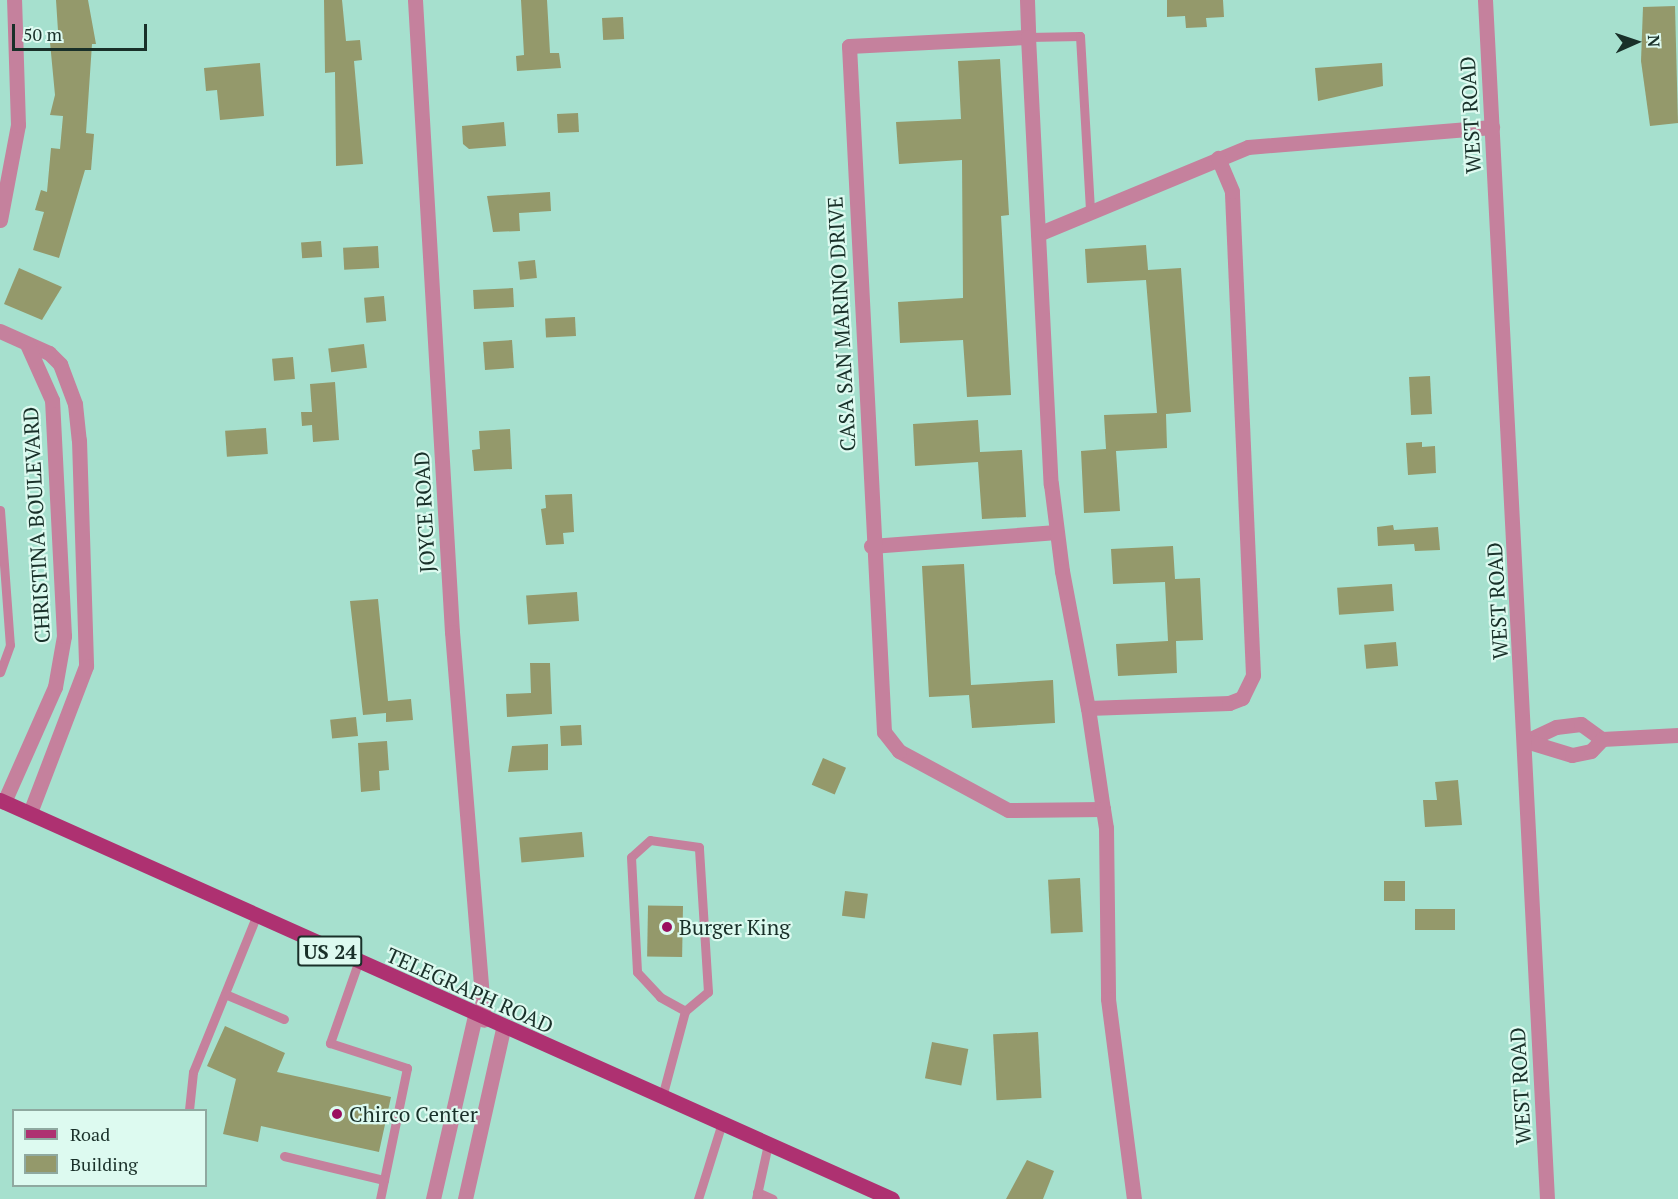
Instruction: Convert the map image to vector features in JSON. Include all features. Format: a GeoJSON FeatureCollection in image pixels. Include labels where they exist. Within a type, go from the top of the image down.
{"type":"FeatureCollection","features":[{"type":"Feature","properties":{"kind":"main road","name":"TELEGRAPH ROAD"},"geometry":{"type":"LineString","coordinates":[[2,801],[503,1029],[722,1123],[888,1198]]}},
{"type":"Feature","properties":{"kind":"street"},"geometry":{"type":"LineString","coordinates":[[0,220],[18,125],[14,0]]}},
{"type":"Feature","properties":{"kind":"street","name":"JOYCE ROAD"},"geometry":{"type":"LineString","coordinates":[[416,0],[452,632],[479,1018],[433,1199]]}},
{"type":"Feature","properties":{"kind":"street"},"geometry":{"type":"LineString","coordinates":[[1027,0],[1056,532],[1088,708],[1103,809],[1109,882],[1108,999],[1134,1199]]}},
{"type":"Feature","properties":{"kind":"street","name":"WEST ROAD"},"geometry":{"type":"LineString","coordinates":[[1485,0],[1526,741],[1547,1199]]}},
{"type":"Feature","properties":{"kind":"street","name":"CASA SAN MARINO DRIVE"},"geometry":{"type":"LineString","coordinates":[[1028,37],[849,46],[880,718],[891,743],[1008,810],[1103,809]]}},
{"type":"Feature","properties":{"kind":"street"},"geometry":{"type":"LineString","coordinates":[[1038,234],[1090,209],[1218,158],[1271,144],[1492,127]]}},
{"type":"Feature","properties":{"kind":"street"},"geometry":{"type":"LineString","coordinates":[[1088,708],[1229,703],[1242,698],[1253,675],[1232,191],[1218,158]]}},
{"type":"Feature","properties":{"kind":"street"},"geometry":{"type":"LineString","coordinates":[[0,331],[49,353],[71,388],[81,502],[88,633],[79,693],[30,813]]}},
{"type":"Feature","properties":{"kind":"street","name":"CHRISTINA BOULEVARD"},"geometry":{"type":"LineString","coordinates":[[2,801],[55,687],[64,636],[52,400],[27,344]]}},
{"type":"Feature","properties":{"kind":"street"},"geometry":{"type":"LineString","coordinates":[[58,503],[81,502]]}},
{"type":"Feature","properties":{"kind":"street"},"geometry":{"type":"LineString","coordinates":[[872,546],[1056,532]]}},
{"type":"Feature","properties":{"kind":"street"},"geometry":{"type":"LineString","coordinates":[[55,687],[79,693]]}},
{"type":"Feature","properties":{"kind":"street"},"geometry":{"type":"LineString","coordinates":[[1526,741],[1556,727],[1581,724],[1602,739],[1678,735]]}},
{"type":"Feature","properties":{"kind":"street"},"geometry":{"type":"LineString","coordinates":[[1526,741],[1572,755],[1591,751],[1602,739]]}},
{"type":"Feature","properties":{"kind":"street"},"geometry":{"type":"LineString","coordinates":[[465,1199],[503,1029]]}},
{"type":"Feature","properties":{"kind":"lane"},"geometry":{"type":"LineString","coordinates":[[1028,37],[1080,36],[1090,209]]}},
{"type":"Feature","properties":{"kind":"lane"},"geometry":{"type":"LineString","coordinates":[[0,510],[10,645],[0,672]]}},
{"type":"Feature","properties":{"kind":"lane"},"geometry":{"type":"LineString","coordinates":[[662,1097],[685,1011],[708,992],[699,847],[650,840],[631,857],[637,972],[660,997],[685,1011]]}},
{"type":"Feature","properties":{"kind":"lane"},"geometry":{"type":"LineString","coordinates":[[189,1109],[193,1072],[256,917]]}},
{"type":"Feature","properties":{"kind":"lane"},"geometry":{"type":"LineString","coordinates":[[357,963],[330,1043],[407,1068],[380,1199]]}},
{"type":"Feature","properties":{"kind":"lane"},"geometry":{"type":"LineString","coordinates":[[225,993],[284,1019]]}},
{"type":"Feature","properties":{"kind":"lane"},"geometry":{"type":"LineString","coordinates":[[698,1199],[722,1123]]}},
{"type":"Feature","properties":{"kind":"lane"},"geometry":{"type":"LineString","coordinates":[[768,1144],[757,1196],[773,1199]]}},
{"type":"Feature","properties":{"kind":"lane"},"geometry":{"type":"LineString","coordinates":[[284,1156],[384,1180]]}},
{"type":"Feature","properties":{"kind":"building"},"geometry":{"type":"Polygon","coordinates":[[[56,0],[88,0],[96,44],[92,44],[86,133],[94,134],[91,170],[85,170],[59,258],[33,250],[44,212],[35,210],[41,190],[47,192],[51,148],[60,149],[63,116],[50,115],[55,95],[49,32],[58,31],[56,0]]]}},
{"type":"Feature","properties":{"kind":"building"},"geometry":{"type":"Polygon","coordinates":[[[324,0],[342,0],[346,41],[360,40],[362,60],[354,61],[363,164],[336,166],[335,72],[325,73],[324,0]]]}},
{"type":"Feature","properties":{"kind":"building"},"geometry":{"type":"Polygon","coordinates":[[[521,0],[547,0],[550,53],[559,53],[561,68],[517,71],[516,56],[524,55],[521,0]]]}},
{"type":"Feature","properties":{"kind":"building"},"geometry":{"type":"Polygon","coordinates":[[[1167,0],[1223,0],[1224,17],[1206,18],[1207,27],[1186,28],[1185,16],[1167,17],[1167,0]]]}},
{"type":"Feature","properties":{"kind":"building"},"geometry":{"type":"Polygon","coordinates":[[[1675,6],[1678,123],[1650,126],[1641,61],[1643,7],[1675,6]]]}},
{"type":"Feature","properties":{"kind":"building"},"geometry":{"type":"Polygon","coordinates":[[[623,17],[624,39],[603,40],[602,18],[623,17]]]}},
{"type":"Feature","properties":{"kind":"building"},"geometry":{"type":"Polygon","coordinates":[[[1000,59],[1009,215],[1001,216],[1011,395],[967,397],[963,340],[900,343],[898,302],[963,298],[962,160],[899,164],[896,122],[961,119],[958,61],[1000,59]]]}},
{"type":"Feature","properties":{"kind":"building"},"geometry":{"type":"Polygon","coordinates":[[[260,63],[264,116],[220,120],[217,90],[206,91],[204,68],[260,63]]]}},
{"type":"Feature","properties":{"kind":"building"},"geometry":{"type":"Polygon","coordinates":[[[1382,63],[1383,86],[1318,101],[1315,68],[1382,63]]]}},
{"type":"Feature","properties":{"kind":"building"},"geometry":{"type":"Polygon","coordinates":[[[578,113],[579,132],[558,133],[557,114],[578,113]]]}},
{"type":"Feature","properties":{"kind":"building"},"geometry":{"type":"Polygon","coordinates":[[[504,122],[506,146],[469,149],[463,144],[462,126],[504,122]]]}},
{"type":"Feature","properties":{"kind":"building"},"geometry":{"type":"Polygon","coordinates":[[[550,192],[551,211],[519,213],[520,231],[493,232],[487,196],[550,192]]]}},
{"type":"Feature","properties":{"kind":"building"},"geometry":{"type":"Polygon","coordinates":[[[321,241],[322,257],[302,258],[301,242],[321,241]]]}},
{"type":"Feature","properties":{"kind":"building"},"geometry":{"type":"Polygon","coordinates":[[[1146,245],[1148,270],[1181,268],[1191,412],[1166,414],[1167,448],[1116,451],[1120,511],[1084,513],[1081,451],[1106,449],[1104,415],[1157,413],[1146,280],[1087,283],[1085,249],[1146,245]]]}},
{"type":"Feature","properties":{"kind":"building"},"geometry":{"type":"Polygon","coordinates":[[[378,246],[379,268],[344,270],[343,248],[378,246]]]}},
{"type":"Feature","properties":{"kind":"building"},"geometry":{"type":"Polygon","coordinates":[[[535,260],[537,278],[520,280],[518,262],[535,260]]]}},
{"type":"Feature","properties":{"kind":"building"},"geometry":{"type":"Polygon","coordinates":[[[19,268],[62,287],[42,320],[4,304],[19,268]]]}},
{"type":"Feature","properties":{"kind":"building"},"geometry":{"type":"Polygon","coordinates":[[[513,288],[514,307],[474,309],[473,290],[513,288]]]}},
{"type":"Feature","properties":{"kind":"building"},"geometry":{"type":"Polygon","coordinates":[[[384,296],[386,321],[366,323],[364,298],[384,296]]]}},
{"type":"Feature","properties":{"kind":"building"},"geometry":{"type":"Polygon","coordinates":[[[575,317],[576,336],[546,338],[545,319],[575,317]]]}},
{"type":"Feature","properties":{"kind":"building"},"geometry":{"type":"Polygon","coordinates":[[[512,340],[514,368],[485,370],[483,342],[512,340]]]}},
{"type":"Feature","properties":{"kind":"building"},"geometry":{"type":"Polygon","coordinates":[[[364,344],[367,368],[331,372],[328,348],[364,344]]]}},
{"type":"Feature","properties":{"kind":"building"},"geometry":{"type":"Polygon","coordinates":[[[293,357],[295,379],[274,381],[272,359],[293,357]]]}},
{"type":"Feature","properties":{"kind":"building"},"geometry":{"type":"Polygon","coordinates":[[[1430,376],[1432,414],[1411,415],[1409,377],[1430,376]]]}},
{"type":"Feature","properties":{"kind":"building"},"geometry":{"type":"Polygon","coordinates":[[[335,382],[339,440],[313,442],[312,425],[302,426],[301,412],[312,412],[310,384],[335,382]]]}},
{"type":"Feature","properties":{"kind":"building"},"geometry":{"type":"Polygon","coordinates":[[[978,420],[980,452],[1022,450],[1026,517],[982,519],[978,462],[915,466],[913,424],[978,420]]]}},
{"type":"Feature","properties":{"kind":"building"},"geometry":{"type":"Polygon","coordinates":[[[266,428],[268,454],[227,457],[225,431],[266,428]]]}},
{"type":"Feature","properties":{"kind":"building"},"geometry":{"type":"Polygon","coordinates":[[[510,429],[512,469],[474,471],[472,450],[480,449],[479,431],[510,429]]]}},
{"type":"Feature","properties":{"kind":"building"},"geometry":{"type":"Polygon","coordinates":[[[1422,442],[1422,447],[1435,446],[1436,473],[1408,475],[1406,443],[1422,442]]]}},
{"type":"Feature","properties":{"kind":"building"},"geometry":{"type":"Polygon","coordinates":[[[572,494],[574,532],[563,533],[564,544],[546,545],[541,509],[546,508],[545,495],[572,494]]]}},
{"type":"Feature","properties":{"kind":"building"},"geometry":{"type":"Polygon","coordinates":[[[1393,525],[1394,530],[1438,527],[1440,550],[1415,551],[1414,544],[1378,546],[1377,527],[1393,525]]]}},
{"type":"Feature","properties":{"kind":"building"},"geometry":{"type":"Polygon","coordinates":[[[1173,546],[1175,579],[1200,578],[1203,640],[1176,641],[1177,673],[1118,676],[1116,644],[1168,641],[1165,582],[1113,584],[1111,549],[1173,546]]]}},
{"type":"Feature","properties":{"kind":"building"},"geometry":{"type":"Polygon","coordinates":[[[964,564],[971,685],[1053,680],[1055,723],[972,728],[969,695],[929,697],[922,566],[964,564]]]}},
{"type":"Feature","properties":{"kind":"building"},"geometry":{"type":"Polygon","coordinates":[[[1392,584],[1394,611],[1339,615],[1337,588],[1392,584]]]}},
{"type":"Feature","properties":{"kind":"building"},"geometry":{"type":"Polygon","coordinates":[[[577,592],[579,621],[528,624],[526,596],[577,592]]]}},
{"type":"Feature","properties":{"kind":"building"},"geometry":{"type":"Polygon","coordinates":[[[378,599],[388,701],[411,699],[413,720],[386,722],[386,713],[363,715],[350,601],[378,599]]]}},
{"type":"Feature","properties":{"kind":"building"},"geometry":{"type":"Polygon","coordinates":[[[1396,642],[1398,666],[1366,669],[1364,645],[1396,642]]]}},
{"type":"Feature","properties":{"kind":"building"},"geometry":{"type":"Polygon","coordinates":[[[530,663],[550,663],[552,714],[507,717],[506,694],[531,693],[530,663]]]}},
{"type":"Feature","properties":{"kind":"building"},"geometry":{"type":"Polygon","coordinates":[[[356,717],[358,736],[332,739],[330,720],[356,717]]]}},
{"type":"Feature","properties":{"kind":"building"},"geometry":{"type":"Polygon","coordinates":[[[581,725],[582,745],[561,746],[560,726],[581,725]]]}},
{"type":"Feature","properties":{"kind":"building"},"geometry":{"type":"Polygon","coordinates":[[[387,741],[389,770],[379,771],[380,790],[361,792],[358,743],[387,741]]]}},
{"type":"Feature","properties":{"kind":"building"},"geometry":{"type":"Polygon","coordinates":[[[548,744],[548,770],[508,772],[512,746],[548,744]]]}},
{"type":"Feature","properties":{"kind":"building"},"geometry":{"type":"Polygon","coordinates":[[[823,758],[846,768],[835,794],[812,785],[823,758]]]}},
{"type":"Feature","properties":{"kind":"building"},"geometry":{"type":"Polygon","coordinates":[[[1458,780],[1462,825],[1425,827],[1423,800],[1437,800],[1435,782],[1458,780]]]}},
{"type":"Feature","properties":{"kind":"building"},"geometry":{"type":"Polygon","coordinates":[[[582,832],[584,857],[521,862],[519,837],[582,832]]]}},
{"type":"Feature","properties":{"kind":"building"},"geometry":{"type":"Polygon","coordinates":[[[1080,878],[1083,932],[1051,934],[1048,880],[1080,878]]]}},
{"type":"Feature","properties":{"kind":"building"},"geometry":{"type":"Polygon","coordinates":[[[1384,881],[1405,881],[1405,901],[1384,901],[1384,881]]]}},
{"type":"Feature","properties":{"kind":"building"},"geometry":{"type":"Polygon","coordinates":[[[845,891],[868,894],[865,919],[842,916],[845,891]]]}},
{"type":"Feature","properties":{"kind":"building","name":"Burger King"},"geometry":{"type":"Polygon","coordinates":[[[648,905],[683,906],[682,957],[647,956],[648,905]]]}},
{"type":"Feature","properties":{"kind":"building"},"geometry":{"type":"Polygon","coordinates":[[[1415,909],[1455,909],[1455,930],[1415,930],[1415,909]]]}},
{"type":"Feature","properties":{"kind":"building"},"geometry":{"type":"Polygon","coordinates":[[[225,1026],[285,1053],[277,1072],[391,1097],[379,1152],[261,1126],[258,1142],[223,1134],[236,1079],[207,1066],[225,1026]]]}},
{"type":"Feature","properties":{"kind":"building"},"geometry":{"type":"Polygon","coordinates":[[[1038,1032],[1041,1098],[997,1100],[993,1034],[1038,1032]]]}},
{"type":"Feature","properties":{"kind":"building"},"geometry":{"type":"Polygon","coordinates":[[[932,1042],[968,1049],[961,1085],[925,1078],[932,1042]]]}},
{"type":"Feature","properties":{"kind":"building"},"geometry":{"type":"Polygon","coordinates":[[[1027,1160],[1054,1171],[1043,1199],[1006,1199],[1027,1160]]]}},
{"type":"Feature","properties":{"kind":"place","name":"Burger King"},"geometry":{"type":"Point","coordinates":[667,927]}},
{"type":"Feature","properties":{"kind":"place","name":"Chirco Center"},"geometry":{"type":"Point","coordinates":[337,1114]}}]}
